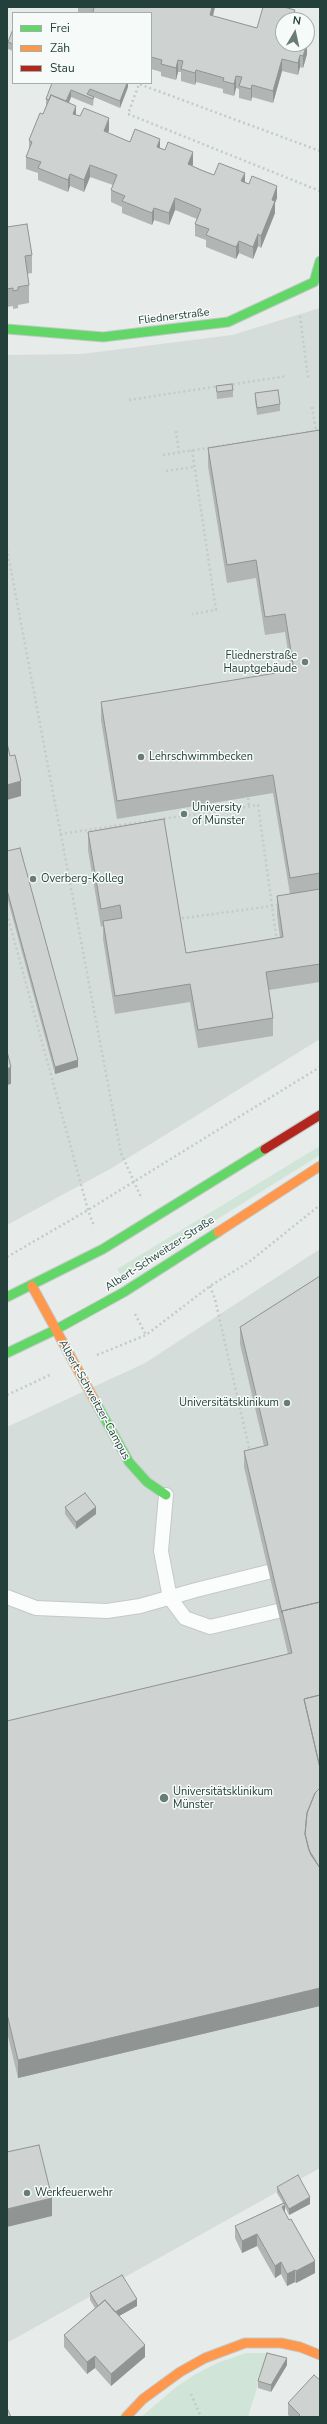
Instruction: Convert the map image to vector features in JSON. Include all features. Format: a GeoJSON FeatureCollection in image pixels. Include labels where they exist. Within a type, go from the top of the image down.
{"type":"FeatureCollection","features":[{"type":"Feature","properties":{"kind":"street","name":"Fliednerstraße"},"geometry":{"type":"LineString","coordinates":[[7,329],[103,337],[228,322],[314,282],[320,261]]}},
{"type":"Feature","properties":{"kind":"street"},"geometry":{"type":"LineString","coordinates":[[7,1297],[32,1286],[103,1249],[320,1115]]}},
{"type":"Feature","properties":{"kind":"street","name":"Albert-Schweitzer-Straße"},"geometry":{"type":"LineString","coordinates":[[7,1353],[55,1330],[124,1292],[320,1166]]}},
{"type":"Feature","properties":{"kind":"street","name":"Albert-Schweitzer-Campus"},"geometry":{"type":"LineString","coordinates":[[32,1286],[129,1462],[147,1482],[166,1495]]}},
{"type":"Feature","properties":{"kind":"street"},"geometry":{"type":"LineString","coordinates":[[126,2417],[158,2387],[180,2372],[205,2358],[245,2343],[281,2343],[300,2347],[320,2356]]}},
{"type":"Feature","properties":{"kind":"lane","name":"Albert-Schweitzer-Campus"},"geometry":{"type":"LineString","coordinates":[[166,1495],[162,1551],[170,1598]]}},
{"type":"Feature","properties":{"kind":"lane"},"geometry":{"type":"LineString","coordinates":[[7,1597],[36,1608],[107,1611],[140,1606],[234,1580],[320,1560]]}},
{"type":"Feature","properties":{"kind":"lane"},"geometry":{"type":"LineString","coordinates":[[170,1598],[185,1618],[210,1627],[320,1601]]}},
{"type":"Feature","properties":{"kind":"path"},"geometry":{"type":"LineString","coordinates":[[320,151],[139,84],[128,114],[320,191]]}},
{"type":"Feature","properties":{"kind":"path"},"geometry":{"type":"LineString","coordinates":[[295,317],[300,315],[308,378]]}},
{"type":"Feature","properties":{"kind":"path"},"geometry":{"type":"LineString","coordinates":[[129,400],[287,376]]}},
{"type":"Feature","properties":{"kind":"path"},"geometry":{"type":"LineString","coordinates":[[312,407],[316,430]]}},
{"type":"Feature","properties":{"kind":"path"},"geometry":{"type":"LineString","coordinates":[[163,455],[320,430]]}},
{"type":"Feature","properties":{"kind":"path"},"geometry":{"type":"LineString","coordinates":[[176,431],[179,453]]}},
{"type":"Feature","properties":{"kind":"path"},"geometry":{"type":"LineString","coordinates":[[192,450],[216,610],[192,614]]}},
{"type":"Feature","properties":{"kind":"path"},"geometry":{"type":"LineString","coordinates":[[166,471],[194,467]]}},
{"type":"Feature","properties":{"kind":"path"},"geometry":{"type":"LineString","coordinates":[[7,549],[121,1153],[133,1180]]}},
{"type":"Feature","properties":{"kind":"path"},"geometry":{"type":"LineString","coordinates":[[248,798],[249,806]]}},
{"type":"Feature","properties":{"kind":"path"},"geometry":{"type":"LineString","coordinates":[[60,834],[258,805],[278,949]]}},
{"type":"Feature","properties":{"kind":"path"},"geometry":{"type":"LineString","coordinates":[[177,919],[286,904]]}},
{"type":"Feature","properties":{"kind":"path"},"geometry":{"type":"LineString","coordinates":[[7,914],[88,1210]]}},
{"type":"Feature","properties":{"kind":"path"},"geometry":{"type":"LineString","coordinates":[[7,1257],[88,1210],[133,1180],[320,1067]]}},
{"type":"Feature","properties":{"kind":"path"},"geometry":{"type":"LineString","coordinates":[[7,1394],[146,1335],[210,1286],[249,1262],[320,1205]]}},
{"type":"Feature","properties":{"kind":"path"},"geometry":{"type":"LineString","coordinates":[[210,1286],[218,1312],[251,1455]]}},
{"type":"Feature","properties":{"kind":"shaded area","name":"University of Münster"},"geometry":{"type":"Polygon","coordinates":[[[320,308],[320,1039],[112,1168],[7,1225],[7,355],[81,354],[232,335],[320,308]]]}},
{"type":"Feature","properties":{"kind":"shaded area","name":"Universitätsklinikum Münster"},"geometry":{"type":"Polygon","coordinates":[[[320,1249],[320,2168],[7,2343],[7,1427],[145,1363],[320,1249]]]}},
{"type":"Feature","properties":{"kind":"green space"},"geometry":{"type":"Polygon","coordinates":[[[320,1146],[320,1155],[123,1278],[117,1269],[320,1146]]]}},
{"type":"Feature","properties":{"kind":"green space"},"geometry":{"type":"Polygon","coordinates":[[[246,2353],[268,2353],[248,2417],[141,2417],[175,2388],[194,2375],[217,2363],[246,2353]]]}},
{"type":"Feature","properties":{"kind":"building"},"geometry":{"type":"Polygon","coordinates":[[[94,7],[212,7],[210,15],[257,28],[263,7],[284,7],[295,10],[294,12],[275,12],[275,52],[304,52],[303,56],[300,55],[298,63],[282,59],[273,91],[252,85],[251,89],[239,86],[242,77],[236,76],[234,84],[223,81],[224,78],[196,70],[195,73],[181,69],[183,61],[178,60],[176,68],[161,64],[162,60],[152,57],[152,12],[93,12],[94,7]]]}},
{"type":"Feature","properties":{"kind":"building"},"geometry":{"type":"Polygon","coordinates":[[[12,32],[12,44],[8,42],[12,32]]]}},
{"type":"Feature","properties":{"kind":"building"},"geometry":{"type":"Polygon","coordinates":[[[52,84],[127,84],[120,101],[90,89],[87,94],[94,97],[93,99],[71,90],[66,101],[51,95],[49,100],[46,99],[52,84]]]}},
{"type":"Feature","properties":{"kind":"building"},"geometry":{"type":"Polygon","coordinates":[[[51,95],[76,106],[73,114],[80,116],[84,108],[109,118],[104,131],[130,142],[135,129],[160,139],[157,147],[165,150],[168,142],[193,152],[188,164],[201,170],[214,175],[219,163],[245,173],[241,181],[249,184],[252,176],[277,186],[272,200],[275,201],[261,236],[258,234],[253,247],[239,241],[236,247],[206,235],[209,229],[195,224],[201,209],[175,198],[169,213],[154,208],[152,213],[122,201],[125,196],[111,190],[117,175],[90,165],[84,180],[70,174],[68,180],[38,168],[41,162],[26,157],[32,142],[29,140],[40,113],[43,114],[51,95]]]}},
{"type":"Feature","properties":{"kind":"building"},"geometry":{"type":"Polygon","coordinates":[[[27,224],[32,255],[25,256],[29,285],[18,287],[18,290],[13,291],[13,288],[7,289],[7,227],[27,224]]]}},
{"type":"Feature","properties":{"kind":"building"},"geometry":{"type":"Polygon","coordinates":[[[232,384],[233,390],[217,392],[216,386],[232,384]]]}},
{"type":"Feature","properties":{"kind":"building"},"geometry":{"type":"Polygon","coordinates":[[[278,390],[280,404],[257,408],[255,393],[278,390]]]}},
{"type":"Feature","properties":{"kind":"building","name":"Fliednerstraße Hauptgebäude"},"geometry":{"type":"Polygon","coordinates":[[[320,430],[320,873],[290,878],[273,775],[117,801],[101,702],[294,670],[285,614],[265,617],[256,560],[227,565],[208,448],[320,430]]]}},
{"type":"Feature","properties":{"kind":"building"},"geometry":{"type":"Polygon","coordinates":[[[7,743],[10,756],[15,755],[21,781],[7,785],[7,743]]]}},
{"type":"Feature","properties":{"kind":"building"},"geometry":{"type":"Polygon","coordinates":[[[164,819],[186,953],[283,937],[277,896],[320,889],[320,964],[266,972],[273,1018],[198,1030],[190,984],[115,996],[103,921],[122,918],[120,905],[101,909],[88,832],[164,819]]]}},
{"type":"Feature","properties":{"kind":"building"},"geometry":{"type":"Polygon","coordinates":[[[20,848],[78,1060],[55,1067],[7,890],[7,851],[20,848]]]}},
{"type":"Feature","properties":{"kind":"building"},"geometry":{"type":"Polygon","coordinates":[[[7,1051],[11,1067],[7,1069],[7,1051]]]}},
{"type":"Feature","properties":{"kind":"building","name":"Universitätsklinikum"},"geometry":{"type":"Polygon","coordinates":[[[320,1276],[320,1602],[282,1611],[282,1613],[244,1451],[268,1445],[240,1327],[320,1276]]]}},
{"type":"Feature","properties":{"kind":"building"},"geometry":{"type":"Polygon","coordinates":[[[85,1493],[96,1507],[76,1522],[65,1507],[85,1493]]]}},
{"type":"Feature","properties":{"kind":"building"},"geometry":{"type":"Polygon","coordinates":[[[320,1602],[320,1695],[304,1699],[320,1768],[320,1788],[315,1793],[307,1813],[305,1834],[311,1855],[320,1868],[320,1988],[18,2060],[7,2014],[7,1721],[292,1653],[282,1611],[320,1602]]]}},
{"type":"Feature","properties":{"kind":"building"},"geometry":{"type":"Polygon","coordinates":[[[320,1695],[320,1768],[304,1699],[320,1695]]]}},
{"type":"Feature","properties":{"kind":"building"},"geometry":{"type":"Polygon","coordinates":[[[320,1788],[320,1868],[309,1850],[305,1834],[307,1813],[315,1793],[320,1788]]]}},
{"type":"Feature","properties":{"kind":"building","name":"Werkfeuerwehr"},"geometry":{"type":"Polygon","coordinates":[[[39,2145],[52,2198],[7,2209],[7,2152],[39,2145]]]}},
{"type":"Feature","properties":{"kind":"building"},"geometry":{"type":"Polygon","coordinates":[[[298,2175],[310,2197],[289,2209],[277,2187],[298,2175]]]}},
{"type":"Feature","properties":{"kind":"building"},"geometry":{"type":"Polygon","coordinates":[[[284,2203],[285,2205],[282,2207],[289,2220],[291,2219],[315,2261],[287,2274],[281,2262],[275,2266],[257,2234],[242,2241],[235,2226],[284,2203]]]}},
{"type":"Feature","properties":{"kind":"building"},"geometry":{"type":"Polygon","coordinates":[[[122,2275],[137,2299],[115,2312],[105,2300],[98,2306],[90,2293],[122,2275]]]}},
{"type":"Feature","properties":{"kind":"building"},"geometry":{"type":"Polygon","coordinates":[[[105,2300],[145,2345],[111,2374],[95,2356],[87,2362],[64,2335],[105,2300]]]}},
{"type":"Feature","properties":{"kind":"building"},"geometry":{"type":"Polygon","coordinates":[[[267,2353],[287,2358],[271,2385],[258,2381],[267,2353]]]}},
{"type":"Feature","properties":{"kind":"building"},"geometry":{"type":"Polygon","coordinates":[[[314,2375],[320,2380],[320,2417],[298,2417],[300,2415],[288,2403],[314,2375]]]}},
{"type":"Feature","properties":{"kind":"building"},"geometry":{"type":"Polygon","coordinates":[[[7,2408],[11,2417],[7,2417],[7,2408]]]}},
{"type":"Feature","properties":{"kind":"traffic: fast"},"geometry":{"type":"LineString","coordinates":[[7,329],[103,337],[228,322],[314,282],[320,261]]}},
{"type":"Feature","properties":{"kind":"traffic: fast"},"geometry":{"type":"LineString","coordinates":[[7,1297],[103,1249],[265,1149]]}},
{"type":"Feature","properties":{"kind":"traffic: fast"},"geometry":{"type":"LineString","coordinates":[[7,1353],[55,1330],[124,1292],[218,1232]]}},
{"type":"Feature","properties":{"kind":"traffic: fast"},"geometry":{"type":"LineString","coordinates":[[96,1403],[129,1462],[147,1482],[166,1495]]}},
{"type":"Feature","properties":{"kind":"traffic: slow"},"geometry":{"type":"LineString","coordinates":[[218,1232],[320,1166]]}},
{"type":"Feature","properties":{"kind":"traffic: slow"},"geometry":{"type":"LineString","coordinates":[[32,1286],[96,1403]]}},
{"type":"Feature","properties":{"kind":"traffic: slow"},"geometry":{"type":"LineString","coordinates":[[126,2417],[143,2399],[180,2372],[205,2358],[245,2343],[281,2343],[300,2347],[320,2355]]}},
{"type":"Feature","properties":{"kind":"traffic: jam"},"geometry":{"type":"LineString","coordinates":[[265,1149],[320,1115]]}},
{"type":"Feature","properties":{"kind":"place","name":"Fliednerstraße Hauptgebäude"},"geometry":{"type":"Point","coordinates":[305,662]}},
{"type":"Feature","properties":{"kind":"place","name":"Lehrschwimmbecken"},"geometry":{"type":"Point","coordinates":[141,757]}},
{"type":"Feature","properties":{"kind":"place","name":"University of Münster"},"geometry":{"type":"Point","coordinates":[184,814]}},
{"type":"Feature","properties":{"kind":"place","name":"Overberg-Kolleg"},"geometry":{"type":"Point","coordinates":[33,879]}},
{"type":"Feature","properties":{"kind":"place","name":"Universitätsklinikum"},"geometry":{"type":"Point","coordinates":[287,1403]}},
{"type":"Feature","properties":{"kind":"place","name":"Universitätsklinikum Münster"},"geometry":{"type":"Point","coordinates":[164,1798]}},
{"type":"Feature","properties":{"kind":"place","name":"Werkfeuerwehr"},"geometry":{"type":"Point","coordinates":[27,2193]}}]}
